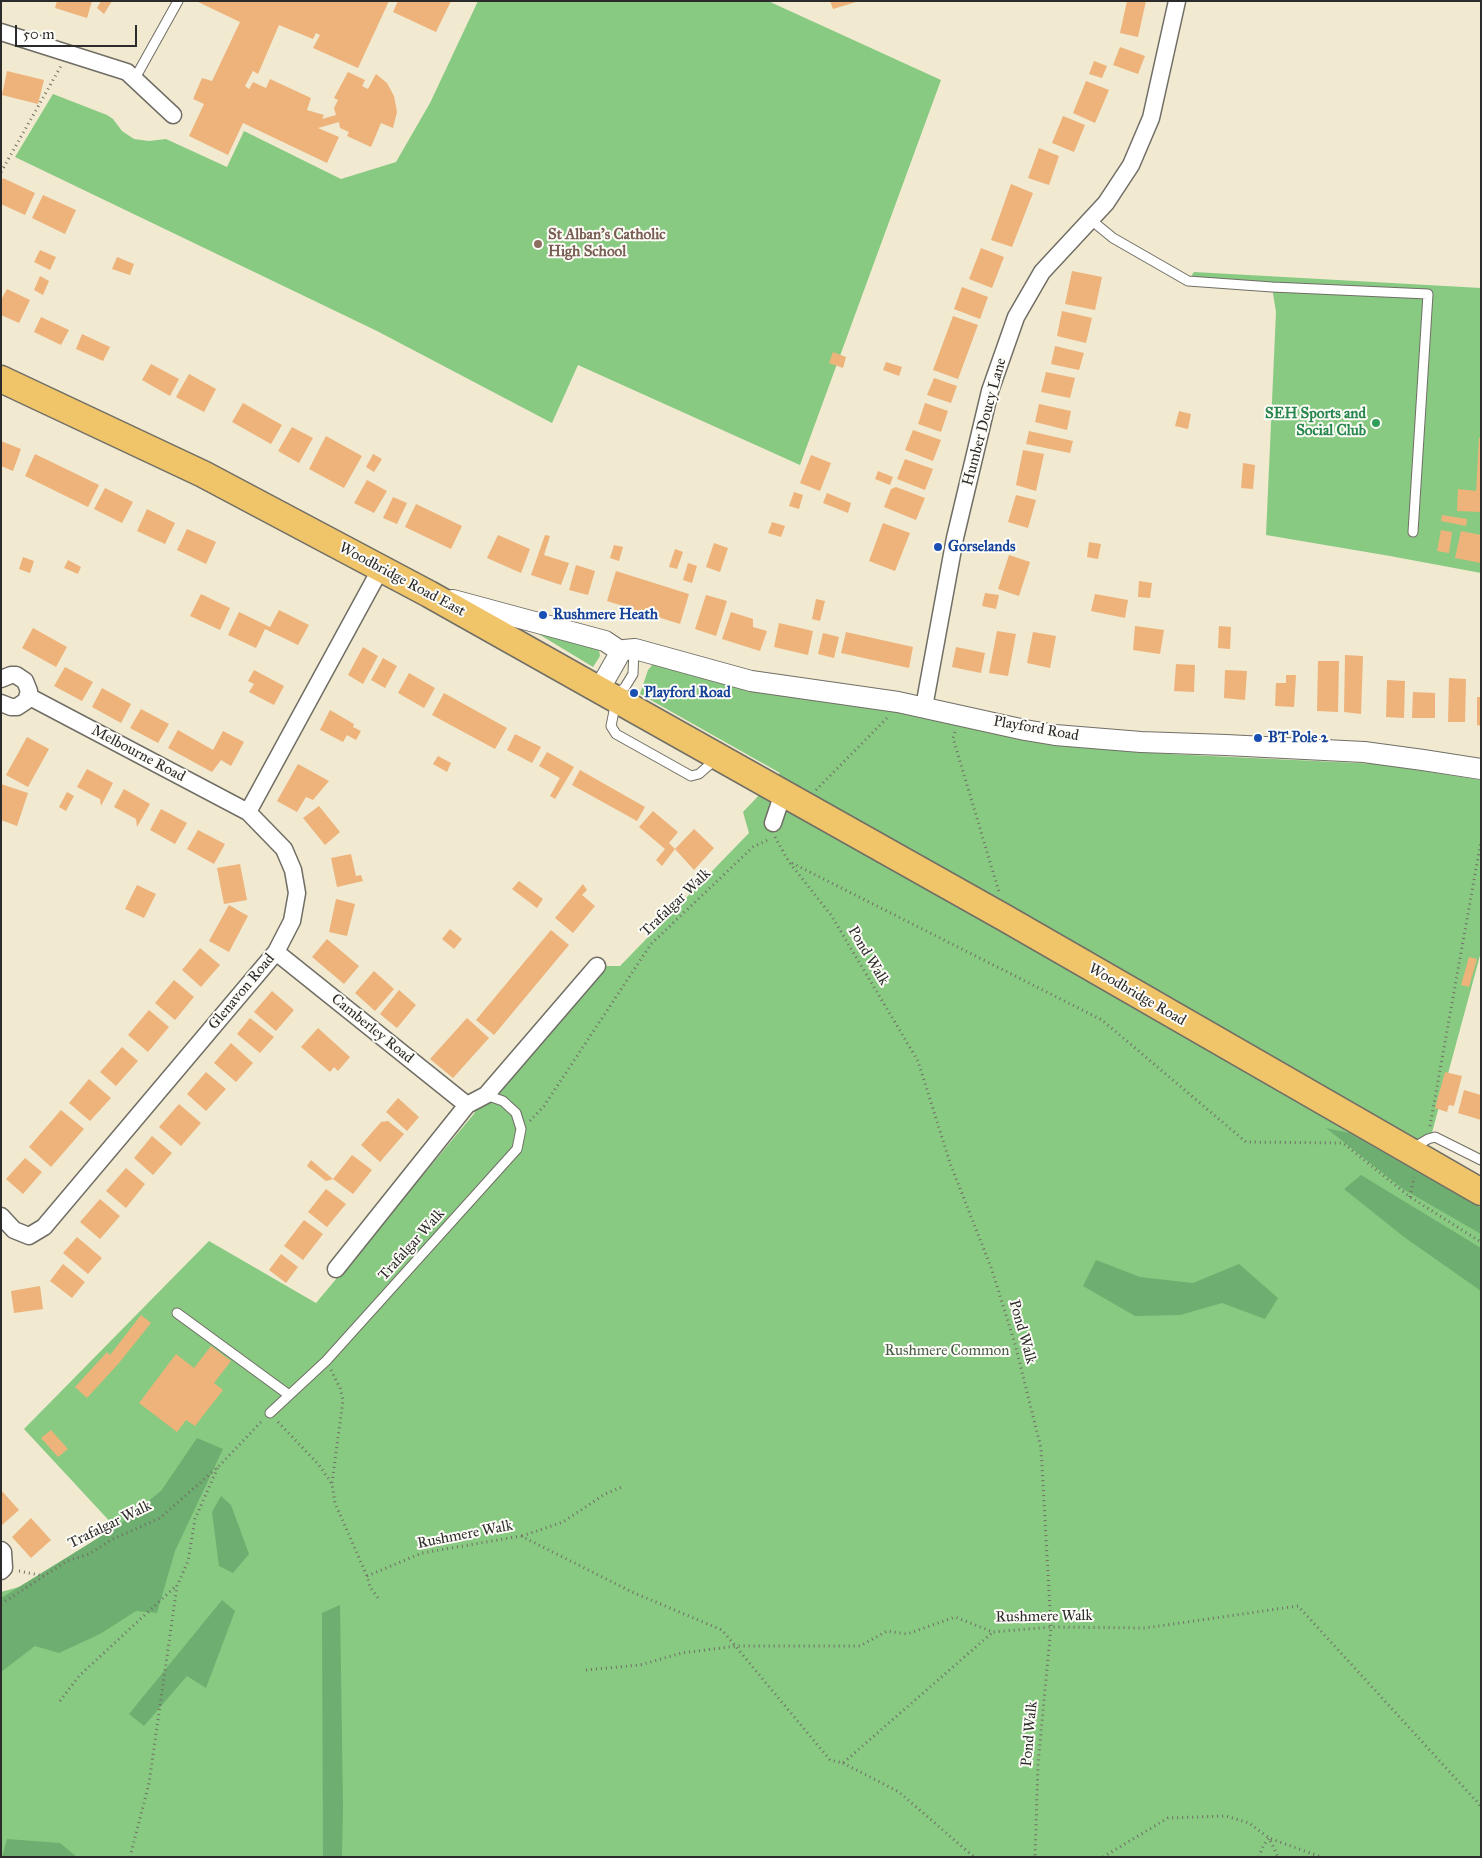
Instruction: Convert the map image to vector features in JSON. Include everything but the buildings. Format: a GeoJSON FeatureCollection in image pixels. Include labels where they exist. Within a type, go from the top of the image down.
{"type":"FeatureCollection","features":[{"type":"Feature","properties":{"kind":"main road","name":"Woodbridge Road East"},"geometry":{"type":"LineString","coordinates":[[1,379],[203,474],[430,594],[718,757],[796,796]]}},
{"type":"Feature","properties":{"kind":"main road","name":"Woodbridge Road"},"geometry":{"type":"LineString","coordinates":[[796,796],[1418,1149],[1481,1192]]}},
{"type":"Feature","properties":{"kind":"street","name":"Humber Doucy Lane"},"geometry":{"type":"LineString","coordinates":[[924,707],[955,538],[990,391],[1016,317],[1042,272],[1106,203],[1130,165],[1150,118],[1177,1]]}},
{"type":"Feature","properties":{"kind":"street"},"geometry":{"type":"LineString","coordinates":[[1,32],[127,72],[173,115]]}},
{"type":"Feature","properties":{"kind":"street"},"geometry":{"type":"LineString","coordinates":[[248,812],[381,568]]}},
{"type":"Feature","properties":{"kind":"street","name":"Playford Road"},"geometry":{"type":"LineString","coordinates":[[430,594],[605,641],[617,649],[751,681],[924,707],[1025,730],[1056,735],[1141,742],[1364,752],[1481,770]]}},
{"type":"Feature","properties":{"kind":"street"},"geometry":{"type":"LineString","coordinates":[[609,696],[627,651]]}},
{"type":"Feature","properties":{"kind":"street"},"geometry":{"type":"LineString","coordinates":[[1,679],[11,675],[21,677],[28,685],[28,696],[22,705],[3,709]]}},
{"type":"Feature","properties":{"kind":"street","name":"Melbourne Road"},"geometry":{"type":"LineString","coordinates":[[28,696],[248,812]]}},
{"type":"Feature","properties":{"kind":"street"},"geometry":{"type":"LineString","coordinates":[[774,831],[796,796]]}},
{"type":"Feature","properties":{"kind":"street","name":"Glenavon Road"},"geometry":{"type":"LineString","coordinates":[[1,1216],[14,1230],[29,1236],[44,1227],[276,952],[292,921],[297,893],[292,870],[284,849],[248,812]]}},
{"type":"Feature","properties":{"kind":"street","name":"Camberley Road"},"geometry":{"type":"LineString","coordinates":[[276,952],[467,1105]]}},
{"type":"Feature","properties":{"kind":"street"},"geometry":{"type":"LineString","coordinates":[[336,1269],[467,1105],[486,1094],[597,966]]}},
{"type":"Feature","properties":{"kind":"street"},"geometry":{"type":"LineString","coordinates":[[1,1550],[3,1552],[3,1570]]}},
{"type":"Feature","properties":{"kind":"lane"},"geometry":{"type":"LineString","coordinates":[[134,80],[178,1]]}},
{"type":"Feature","properties":{"kind":"lane"},"geometry":{"type":"LineString","coordinates":[[1090,220],[1113,238],[1188,281],[1428,294],[1413,532]]}},
{"type":"Feature","properties":{"kind":"lane"},"geometry":{"type":"LineString","coordinates":[[486,1094],[503,1101],[516,1113],[522,1129]]}},
{"type":"Feature","properties":{"kind":"lane","name":"Trafalgar Walk"},"geometry":{"type":"LineString","coordinates":[[270,1413],[326,1361],[517,1149],[522,1129]]}},
{"type":"Feature","properties":{"kind":"lane"},"geometry":{"type":"LineString","coordinates":[[1418,1149],[1435,1137],[1481,1160]]}},
{"type":"Feature","properties":{"kind":"lane"},"geometry":{"type":"LineString","coordinates":[[177,1313],[290,1395]]}},
{"type":"Feature","properties":{"kind":"path"},"geometry":{"type":"LineString","coordinates":[[1,172],[69,53]]}},
{"type":"Feature","properties":{"kind":"path"},"geometry":{"type":"LineString","coordinates":[[796,796],[891,714]]}},
{"type":"Feature","properties":{"kind":"path"},"geometry":{"type":"LineString","coordinates":[[960,715],[953,738],[1000,896]]}},
{"type":"Feature","properties":{"kind":"path"},"geometry":{"type":"LineString","coordinates":[[774,831],[789,862],[1102,1020],[1246,1142],[1343,1143],[1410,1197],[1481,1242]]}},
{"type":"Feature","properties":{"kind":"path","name":"Trafalgar Walk"},"geometry":{"type":"LineString","coordinates":[[522,1129],[544,1106],[651,944],[753,847],[774,831]]}},
{"type":"Feature","properties":{"kind":"path"},"geometry":{"type":"LineString","coordinates":[[1410,1197],[1418,1149],[1481,841]]}},
{"type":"Feature","properties":{"kind":"path","name":"Pond Walk"},"geometry":{"type":"LineString","coordinates":[[789,862],[831,915],[918,1061],[950,1163],[992,1270],[1015,1344],[1041,1448],[1051,1627],[1038,1764],[1035,1857]]}},
{"type":"Feature","properties":{"kind":"path"},"geometry":{"type":"LineString","coordinates":[[326,1361],[340,1388],[343,1400],[332,1484],[335,1504],[367,1576],[370,1587],[379,1600]]}},
{"type":"Feature","properties":{"kind":"path"},"geometry":{"type":"LineString","coordinates":[[270,1413],[319,1465],[332,1484]]}},
{"type":"Feature","properties":{"kind":"path","name":"Trafalgar Walk"},"geometry":{"type":"LineString","coordinates":[[1,1604],[67,1561],[89,1554],[111,1540],[160,1518],[219,1466],[270,1413]]}},
{"type":"Feature","properties":{"kind":"path"},"geometry":{"type":"LineString","coordinates":[[130,1857],[149,1783],[177,1586],[188,1561],[195,1519],[219,1466]]}},
{"type":"Feature","properties":{"kind":"path"},"geometry":{"type":"LineString","coordinates":[[522,1536],[563,1522],[605,1494],[622,1487]]}},
{"type":"Feature","properties":{"kind":"path","name":"Rushmere Walk"},"geometry":{"type":"LineString","coordinates":[[367,1576],[422,1553],[522,1536],[632,1592],[722,1630],[737,1646]]}},
{"type":"Feature","properties":{"kind":"path"},"geometry":{"type":"LineString","coordinates":[[3,1570],[44,1576]]}},
{"type":"Feature","properties":{"kind":"path"},"geometry":{"type":"LineString","coordinates":[[60,1701],[79,1676],[177,1586]]}},
{"type":"Feature","properties":{"kind":"path","name":"Rushmere Walk"},"geometry":{"type":"LineString","coordinates":[[586,1670],[640,1665],[682,1653],[737,1646],[860,1646],[887,1631],[907,1634],[956,1617],[992,1632],[1051,1627],[1145,1628],[1298,1606],[1481,1808]]}},
{"type":"Feature","properties":{"kind":"path"},"geometry":{"type":"LineString","coordinates":[[843,1763],[992,1632]]}},
{"type":"Feature","properties":{"kind":"path"},"geometry":{"type":"LineString","coordinates":[[737,1646],[830,1760],[843,1763],[899,1792],[974,1857]]}},
{"type":"Feature","properties":{"kind":"path"},"geometry":{"type":"LineString","coordinates":[[1103,1857],[1168,1818],[1226,1816],[1249,1823],[1270,1838],[1321,1857]]}},
{"type":"Feature","properties":{"kind":"path"},"geometry":{"type":"LineString","coordinates":[[1259,1857],[1263,1846],[1270,1838]]}},
{"type":"Feature","properties":{"kind":"path"},"geometry":{"type":"LineString","coordinates":[[1270,1838],[1278,1857]]}},
{"type":"Feature","properties":{"kind":"green space","name":"St Alban's Catholic High School"},"geometry":{"type":"Polygon","coordinates":[[[478,1],[768,1],[941,80],[800,465],[578,365],[552,423],[377,331],[15,157],[53,94],[107,115],[113,119],[122,131],[134,139],[149,141],[166,139],[227,167],[244,131],[341,179],[396,162],[430,103],[478,1]]]}},
{"type":"Feature","properties":{"kind":"green space","name":"SEH Sports and Social Club"},"geometry":{"type":"Polygon","coordinates":[[[1194,272],[1481,288],[1481,573],[1266,535],[1276,312],[1272,287],[1188,281],[1194,272]]]}},
{"type":"Feature","properties":{"kind":"green space"},"geometry":{"type":"Polygon","coordinates":[[[532,630],[595,647],[599,650],[600,656],[593,667],[532,630]]]}},
{"type":"Feature","properties":{"kind":"green space","name":"Rushmere Common"},"geometry":{"type":"Polygon","coordinates":[[[653,664],[753,691],[896,710],[1056,745],[1169,754],[1379,764],[1481,780],[1481,952],[1421,1173],[1481,1207],[1481,1857],[1,1857],[1,1592],[26,1585],[115,1527],[24,1429],[209,1241],[316,1303],[473,1115],[486,1095],[597,966],[620,966],[749,833],[743,812],[780,773],[640,694],[648,670],[653,664]]]}},
{"type":"Feature","properties":{"kind":"green space"},"geometry":{"type":"Polygon","coordinates":[[[1326,1128],[1349,1133],[1481,1208],[1481,1234],[1403,1189],[1326,1128]]]}},
{"type":"Feature","properties":{"kind":"green space"},"geometry":{"type":"Polygon","coordinates":[[[1361,1175],[1481,1248],[1481,1291],[1404,1237],[1344,1189],[1361,1175]]]}},
{"type":"Feature","properties":{"kind":"green space"},"geometry":{"type":"Polygon","coordinates":[[[1096,1260],[1140,1277],[1193,1283],[1239,1264],[1278,1298],[1265,1319],[1222,1303],[1180,1315],[1135,1316],[1083,1286],[1096,1260]]]}},
{"type":"Feature","properties":{"kind":"green space"},"geometry":{"type":"Polygon","coordinates":[[[197,1438],[223,1449],[175,1551],[157,1613],[136,1611],[100,1634],[59,1653],[35,1646],[1,1672],[1,1598],[116,1527],[161,1491],[197,1438]]]}},
{"type":"Feature","properties":{"kind":"green space"},"geometry":{"type":"Polygon","coordinates":[[[221,1496],[231,1505],[249,1554],[233,1573],[219,1566],[212,1512],[221,1496]]]}},
{"type":"Feature","properties":{"kind":"green space"},"geometry":{"type":"Polygon","coordinates":[[[222,1600],[235,1611],[206,1688],[187,1676],[144,1726],[129,1714],[222,1600]]]}},
{"type":"Feature","properties":{"kind":"green space"},"geometry":{"type":"Polygon","coordinates":[[[340,1605],[342,1857],[323,1857],[322,1613],[340,1605]]]}},
{"type":"Feature","properties":{"kind":"green space"},"geometry":{"type":"Polygon","coordinates":[[[7,1839],[60,1843],[77,1857],[2,1857],[7,1839]]]}},
{"type":"Feature","properties":{"kind":"place","name":"St Alban's Catholic High School"},"geometry":{"type":"Point","coordinates":[538,244]}},
{"type":"Feature","properties":{"kind":"place","name":"SEH Sports and Social Club"},"geometry":{"type":"Point","coordinates":[1376,423]}},
{"type":"Feature","properties":{"kind":"place","name":"Gorselands"},"geometry":{"type":"Point","coordinates":[938,547]}},
{"type":"Feature","properties":{"kind":"place","name":"Rushmere Heath"},"geometry":{"type":"Point","coordinates":[543,615]}},
{"type":"Feature","properties":{"kind":"place","name":"Playford Road"},"geometry":{"type":"Point","coordinates":[634,693]}},
{"type":"Feature","properties":{"kind":"place","name":"BT Pole 2"},"geometry":{"type":"Point","coordinates":[1258,738]}}]}
